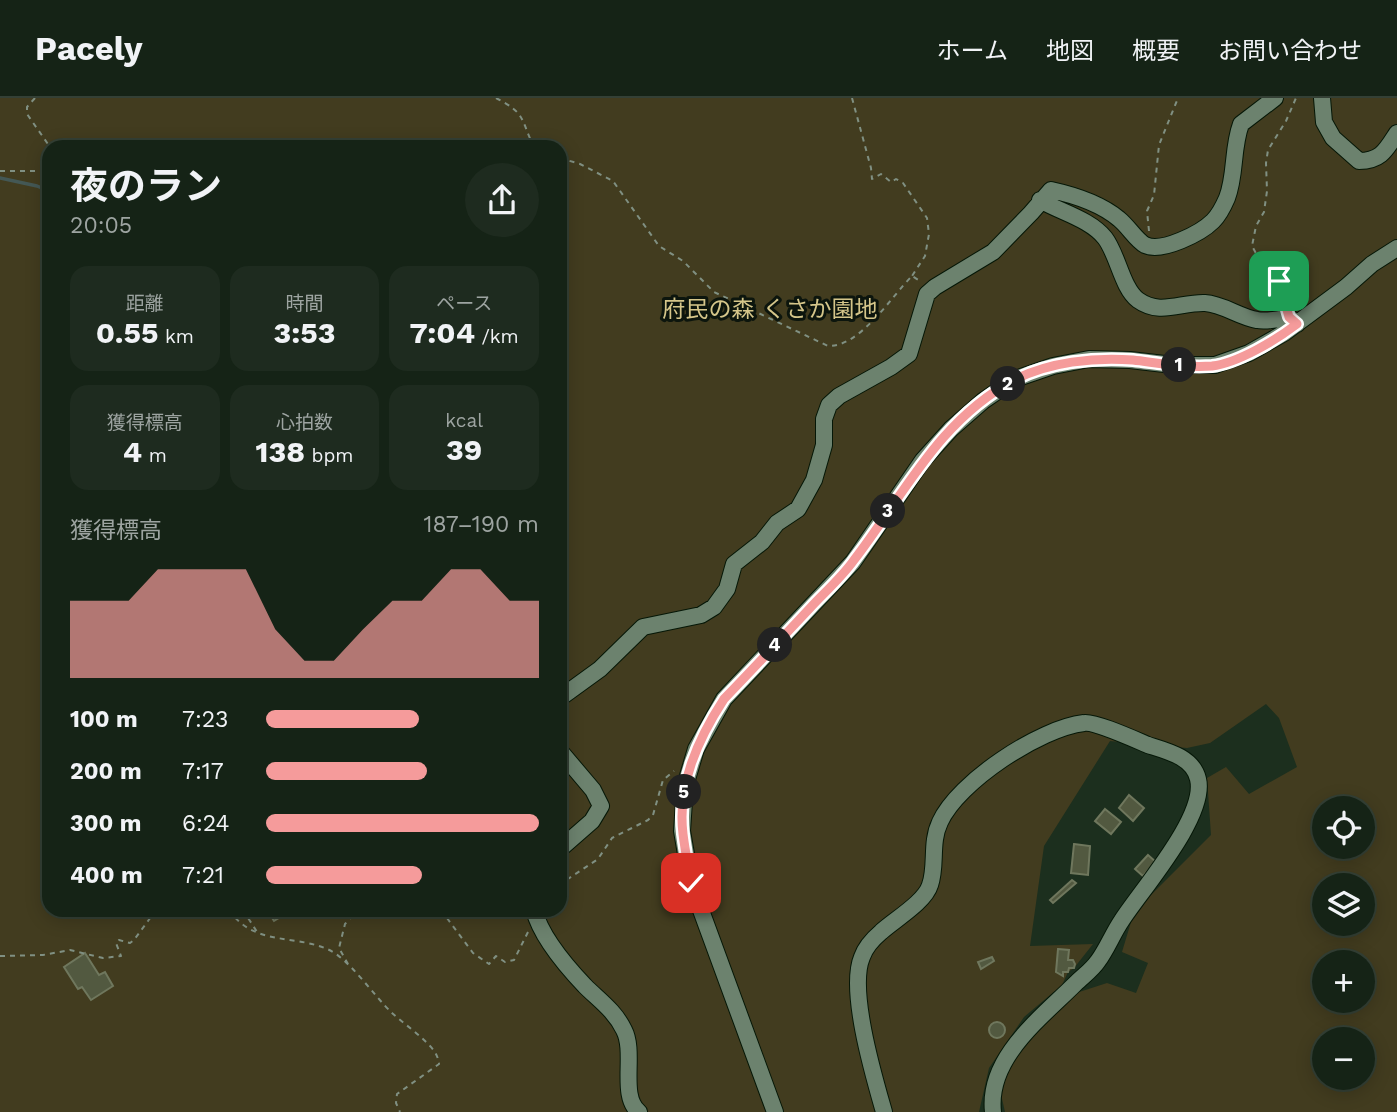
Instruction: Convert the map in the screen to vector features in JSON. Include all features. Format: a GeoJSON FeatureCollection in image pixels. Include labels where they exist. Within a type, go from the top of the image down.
{"type":"FeatureCollection","features":[{"type":"Feature","properties":{"kind":"street"},"geometry":{"type":"LineString","coordinates":[[567,693],[600,669],[643,628],[701,615],[714,607],[727,589],[734,564],[762,542],[777,523],[798,509],[814,480],[825,439],[824,419],[829,405],[839,396],[891,368],[909,354],[927,294],[935,287],[993,252],[1051,190],[1072,195],[1107,210],[1144,244],[1157,248],[1178,242],[1213,222],[1228,195],[1241,124],[1275,98]]}},
{"type":"Feature","properties":{"kind":"street"},"geometry":{"type":"LineString","coordinates":[[1322,98],[1324,122],[1344,149],[1359,161],[1371,161],[1383,153],[1397,133]]}},
{"type":"Feature","properties":{"kind":"street"},"geometry":{"type":"LineString","coordinates":[[1040,200],[1101,233],[1114,251],[1134,297],[1153,308],[1212,304],[1261,321],[1293,321]]}},
{"type":"Feature","properties":{"kind":"street"},"geometry":{"type":"LineString","coordinates":[[775,1112],[691,883],[682,831],[685,786],[694,755],[724,699],[853,562],[923,460],[951,429],[983,401],[1015,379],[1053,366],[1089,359],[1214,366],[1249,353],[1346,287],[1371,264],[1397,248]]}},
{"type":"Feature","properties":{"kind":"street"},"geometry":{"type":"LineString","coordinates":[[884,1112],[866,1048],[858,979],[861,958],[879,933],[918,901],[930,886],[934,838],[940,822],[963,790],[999,762],[1050,732],[1087,722],[1191,763],[1198,780],[1197,803],[1172,851],[1122,921],[1097,962],[1007,1055],[994,1084],[993,1112]]}},
{"type":"Feature","properties":{"kind":"street"},"geometry":{"type":"LineString","coordinates":[[567,759],[593,790],[601,806],[592,821],[567,843]]}},
{"type":"Feature","properties":{"kind":"street"},"geometry":{"type":"LineString","coordinates":[[537,917],[551,943],[575,973],[615,1014],[625,1031],[629,1050],[628,1093],[639,1112]]}},
{"type":"Feature","properties":{"kind":"path"},"geometry":{"type":"LineString","coordinates":[[35,98],[27,107],[27,114],[45,140]]}},
{"type":"Feature","properties":{"kind":"path"},"geometry":{"type":"LineString","coordinates":[[496,98],[518,111],[526,123],[532,140]]}},
{"type":"Feature","properties":{"kind":"path"},"geometry":{"type":"LineString","coordinates":[[567,160],[580,163],[613,181],[659,246],[683,261],[715,292],[828,346],[836,346],[858,334],[912,276],[925,256],[929,234],[927,218],[903,183],[897,179],[891,182],[881,174],[872,179],[852,98]]}},
{"type":"Feature","properties":{"kind":"path"},"geometry":{"type":"LineString","coordinates":[[1157,248],[1149,230],[1147,211],[1154,195],[1158,145],[1178,98]]}},
{"type":"Feature","properties":{"kind":"path"},"geometry":{"type":"LineString","coordinates":[[1293,321],[1279,281],[1263,266],[1252,246],[1256,226],[1264,212],[1268,150],[1296,98]]}},
{"type":"Feature","properties":{"kind":"path"},"geometry":{"type":"LineString","coordinates":[[0,171],[42,172]]}},
{"type":"Feature","properties":{"kind":"path"},"geometry":{"type":"LineString","coordinates":[[912,276],[919,279],[927,294]]}},
{"type":"Feature","properties":{"kind":"path"},"geometry":{"type":"LineString","coordinates":[[567,880],[598,859],[612,838],[648,820],[653,815],[663,780],[679,766],[686,754],[694,755]]}},
{"type":"Feature","properties":{"kind":"path"},"geometry":{"type":"LineString","coordinates":[[0,956],[43,956],[70,950],[103,958],[116,958],[121,956],[116,943],[119,940],[130,943],[151,917]]}},
{"type":"Feature","properties":{"kind":"path"},"geometry":{"type":"LineString","coordinates":[[234,917],[260,936],[328,949],[349,966],[391,1012],[430,1045],[438,1056],[439,1064],[397,1094],[396,1103],[400,1112]]}},
{"type":"Feature","properties":{"kind":"path"},"geometry":{"type":"LineString","coordinates":[[248,917],[260,936]]}},
{"type":"Feature","properties":{"kind":"path"},"geometry":{"type":"LineString","coordinates":[[349,966],[340,948],[345,924],[351,917]]}},
{"type":"Feature","properties":{"kind":"path"},"geometry":{"type":"LineString","coordinates":[[446,917],[473,953],[489,964],[496,956],[505,962],[514,960],[535,917]]}},
{"type":"Feature","properties":{"kind":"green space","name":"府民の森 くさか園地"},"geometry":{"type":"Polygon","coordinates":[[[0,98],[1397,98],[1397,1112],[1005,1112],[1000,1090],[1020,1045],[1073,994],[1107,983],[1136,993],[1148,963],[1122,952],[1134,912],[1211,835],[1207,778],[1226,767],[1249,794],[1297,767],[1279,718],[1266,704],[1210,743],[1187,748],[1110,741],[1044,846],[1030,946],[1093,944],[1068,972],[1062,985],[1024,1017],[989,1068],[979,1112],[0,1112],[0,98]]]}},
{"type":"Feature","properties":{"kind":"building"},"geometry":{"type":"Polygon","coordinates":[[[1129,795],[1144,808],[1133,821],[1119,808],[1129,795]]]}},
{"type":"Feature","properties":{"kind":"building"},"geometry":{"type":"Polygon","coordinates":[[[1105,809],[1121,822],[1111,834],[1095,821],[1105,809]]]}},
{"type":"Feature","properties":{"kind":"building"},"geometry":{"type":"Polygon","coordinates":[[[1074,844],[1090,846],[1088,875],[1071,873],[1074,844]]]}},
{"type":"Feature","properties":{"kind":"building"},"geometry":{"type":"Polygon","coordinates":[[[1148,855],[1156,862],[1143,876],[1135,869],[1148,855]]]}},
{"type":"Feature","properties":{"kind":"building"},"geometry":{"type":"Polygon","coordinates":[[[1072,880],[1076,883],[1053,903],[1050,900],[1072,880]]]}},
{"type":"Feature","properties":{"kind":"building"},"geometry":{"type":"Polygon","coordinates":[[[1058,949],[1069,950],[1068,960],[1073,960],[1075,964],[1068,972],[1063,972],[1063,976],[1056,972],[1058,949]]]}},
{"type":"Feature","properties":{"kind":"building"},"geometry":{"type":"Polygon","coordinates":[[[85,953],[99,975],[105,972],[113,986],[91,1000],[82,987],[78,989],[64,967],[85,953]]]}},
{"type":"Feature","properties":{"kind":"building"},"geometry":{"type":"Polygon","coordinates":[[[992,957],[994,961],[981,969],[978,962],[992,957]]]}},
{"type":"Feature","properties":{"kind":"building"},"geometry":{"type":"Polygon","coordinates":[[[997,1022],[1003,1024],[1003,1036],[997,1038],[991,1036],[989,1030],[991,1024],[997,1022]]]}},
{"type":"Feature","properties":{"kind":"waterway"},"geometry":{"type":"LineString","coordinates":[[0,178],[42,188]]}},
{"type":"Feature","properties":{"kind":"route"},"geometry":{"type":"LineString","coordinates":[[691,883],[682,831],[685,786],[696,748],[718,709],[724,699],[853,562],[923,460],[951,429],[983,401],[1015,379],[1053,366],[1089,359],[1214,366],[1249,353],[1297,324],[1289,317],[1279,281]]}}]}
